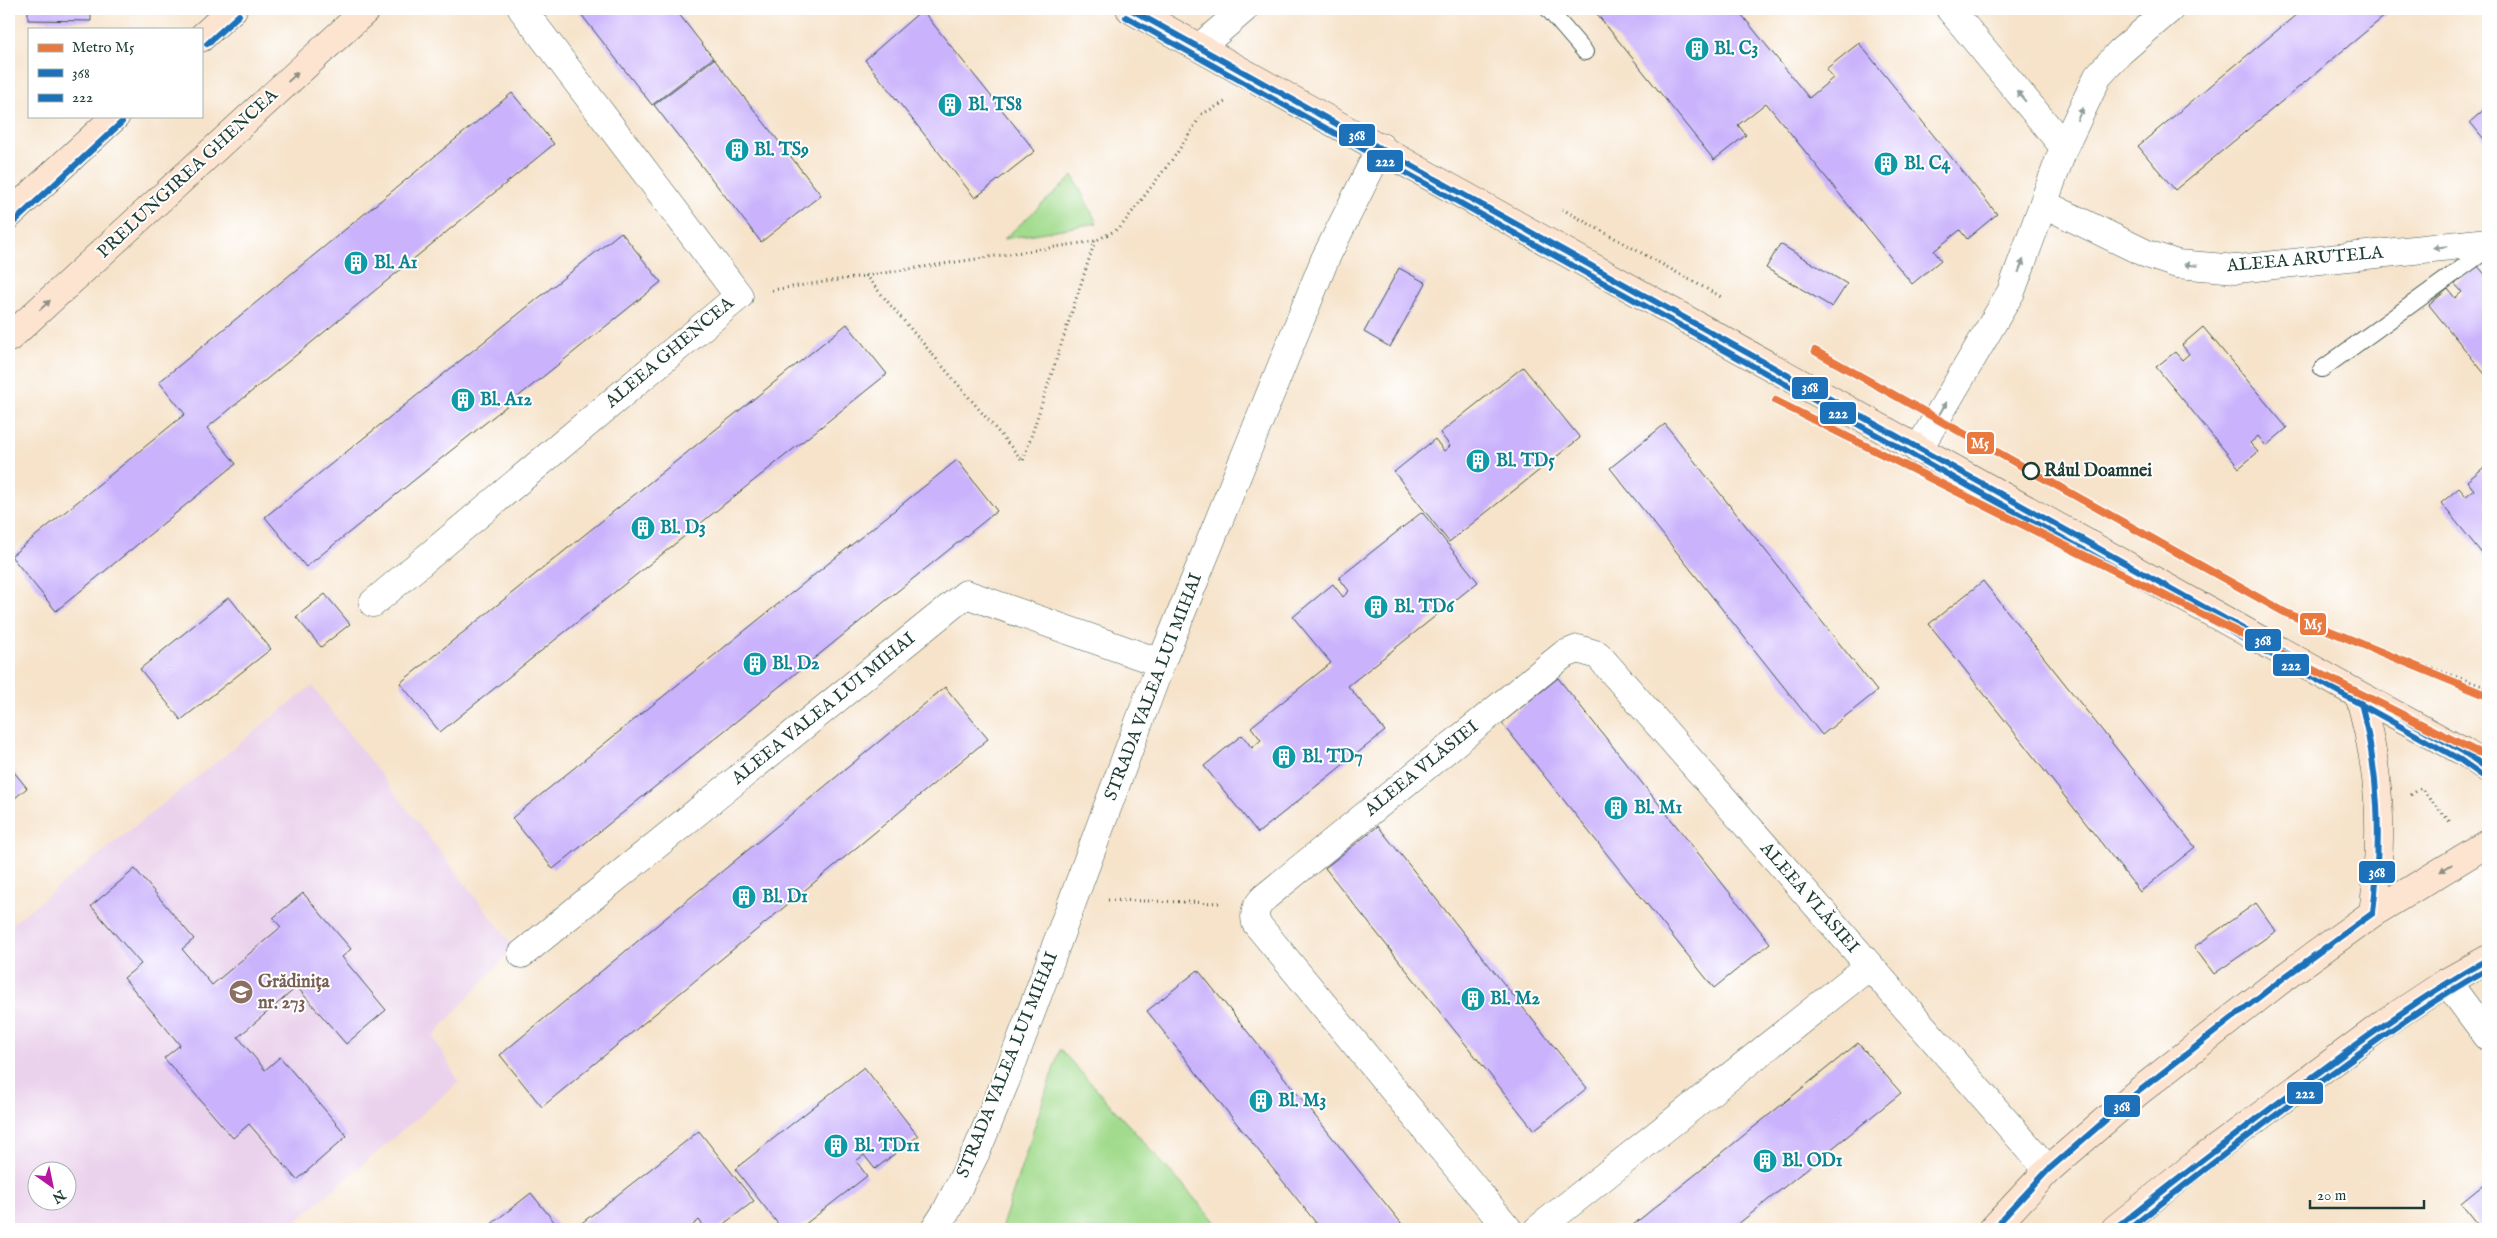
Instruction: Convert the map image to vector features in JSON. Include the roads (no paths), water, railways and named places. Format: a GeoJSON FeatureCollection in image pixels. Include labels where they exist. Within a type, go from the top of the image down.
{"type":"FeatureCollection","features":[{"type":"Feature","properties":{"kind":"main road"},"geometry":{"type":"LineString","coordinates":[[202,37],[233,9]]}},
{"type":"Feature","properties":{"kind":"main road","name":"PRELUNGIREA GHENCEA"},"geometry":{"type":"LineString","coordinates":[[9,338],[367,9]]}},
{"type":"Feature","properties":{"kind":"main road"},"geometry":{"type":"LineString","coordinates":[[1130,9],[1380,147],[1918,450],[2464,752],[2488,769]]}},
{"type":"Feature","properties":{"kind":"main road"},"geometry":{"type":"LineString","coordinates":[[9,216],[114,118]]}},
{"type":"Feature","properties":{"kind":"main road"},"geometry":{"type":"LineString","coordinates":[[2359,695],[2370,736],[2380,816],[2380,865],[2373,913]]}},
{"type":"Feature","properties":{"kind":"main road"},"geometry":{"type":"LineString","coordinates":[[1993,1229],[2048,1170],[2138,1092],[2286,976],[2373,913],[2488,844]]}},
{"type":"Feature","properties":{"kind":"main road"},"geometry":{"type":"LineString","coordinates":[[2115,1229],[2200,1160],[2385,1023],[2447,982],[2488,959]]}},
{"type":"Feature","properties":{"kind":"street","name":"ALEEA GHENCEA"},"geometry":{"type":"LineString","coordinates":[[373,603],[739,296],[522,9]]}},
{"type":"Feature","properties":{"kind":"street"},"geometry":{"type":"LineString","coordinates":[[1200,47],[1244,9]]}},
{"type":"Feature","properties":{"kind":"street"},"geometry":{"type":"LineString","coordinates":[[1950,9],[2064,147]]}},
{"type":"Feature","properties":{"kind":"street"},"geometry":{"type":"LineString","coordinates":[[1918,450],[2011,292],[2064,147],[2098,76],[2120,52],[2170,9]]}},
{"type":"Feature","properties":{"kind":"street","name":"STRADA VALEA LUI MIHAI"},"geometry":{"type":"LineString","coordinates":[[935,1229],[946,1212],[977,1150],[1161,663],[1324,259],[1380,147]]}},
{"type":"Feature","properties":{"kind":"street","name":"ALEEA ARUTELA"},"geometry":{"type":"LineString","coordinates":[[2044,204],[2147,254],[2177,264],[2237,269],[2488,242]]}},
{"type":"Feature","properties":{"kind":"street","name":"ALEEA VALEA LUI MIHAI"},"geometry":{"type":"LineString","coordinates":[[522,954],[966,594],[1161,663]]}},
{"type":"Feature","properties":{"kind":"street","name":"ALEEA VLĂSIEI"},"geometry":{"type":"LineString","coordinates":[[1508,1229],[1256,923],[1254,914],[1258,904],[1562,654],[1578,648],[1598,656],[2048,1170]]}},
{"type":"Feature","properties":{"kind":"street","name":"ALEEA VLĂSIEI"},"geometry":{"type":"LineString","coordinates":[[1538,1229],[1868,966]]}},
{"type":"Feature","properties":{"kind":"street"},"geometry":{"type":"LineString","coordinates":[[2447,982],[2488,1037]]}},
{"type":"Feature","properties":{"kind":"lane"},"geometry":{"type":"LineString","coordinates":[[1548,9],[1585,52]]}},
{"type":"Feature","properties":{"kind":"lane"},"geometry":{"type":"LineString","coordinates":[[2322,369],[2488,249]]}},
{"type":"Feature","properties":{"kind":"metro line","name":"M5"},"geometry":{"type":"LineString","coordinates":[[1815,351],[2286,613],[2488,696]]}},
{"type":"Feature","properties":{"kind":"metro line","name":"M5"},"geometry":{"type":"LineString","coordinates":[[1776,401],[2475,751],[2488,755]]}},
{"type":"Feature","properties":{"kind":"place","name":"Bl. C3"},"geometry":{"type":"Point","coordinates":[1697,49]}},
{"type":"Feature","properties":{"kind":"place","name":"Bl. TS8"},"geometry":{"type":"Point","coordinates":[950,105]}},
{"type":"Feature","properties":{"kind":"place","name":"Bl. TS9"},"geometry":{"type":"Point","coordinates":[737,150]}},
{"type":"Feature","properties":{"kind":"place","name":"Bl. C4"},"geometry":{"type":"Point","coordinates":[1886,164]}},
{"type":"Feature","properties":{"kind":"place","name":"Bl. A1"},"geometry":{"type":"Point","coordinates":[356,263]}},
{"type":"Feature","properties":{"kind":"place","name":"Bl. A12"},"geometry":{"type":"Point","coordinates":[463,400]}},
{"type":"Feature","properties":{"kind":"place","name":"Bl. TD5"},"geometry":{"type":"Point","coordinates":[1478,461]}},
{"type":"Feature","properties":{"kind":"place","name":"Râul Doamnei"},"geometry":{"type":"Point","coordinates":[2031,471]}},
{"type":"Feature","properties":{"kind":"place","name":"Bl. D3"},"geometry":{"type":"Point","coordinates":[643,528]}},
{"type":"Feature","properties":{"kind":"place","name":"Bl. TD6"},"geometry":{"type":"Point","coordinates":[1376,607]}},
{"type":"Feature","properties":{"kind":"place","name":"Bl. D2"},"geometry":{"type":"Point","coordinates":[755,664]}},
{"type":"Feature","properties":{"kind":"place","name":"Bl. TD7"},"geometry":{"type":"Point","coordinates":[1284,757]}},
{"type":"Feature","properties":{"kind":"place","name":"Bl. M1"},"geometry":{"type":"Point","coordinates":[1616,808]}},
{"type":"Feature","properties":{"kind":"place","name":"Bl. D1"},"geometry":{"type":"Point","coordinates":[744,897]}},
{"type":"Feature","properties":{"kind":"place","name":"Grădinița nr. 273"},"geometry":{"type":"Point","coordinates":[241,992]}},
{"type":"Feature","properties":{"kind":"place","name":"Bl. M2"},"geometry":{"type":"Point","coordinates":[1473,999]}},
{"type":"Feature","properties":{"kind":"place","name":"Bl. M3"},"geometry":{"type":"Point","coordinates":[1261,1101]}},
{"type":"Feature","properties":{"kind":"place","name":"Bl. TD11"},"geometry":{"type":"Point","coordinates":[836,1146]}},
{"type":"Feature","properties":{"kind":"place","name":"Bl. OD1"},"geometry":{"type":"Point","coordinates":[1765,1161]}}]}
